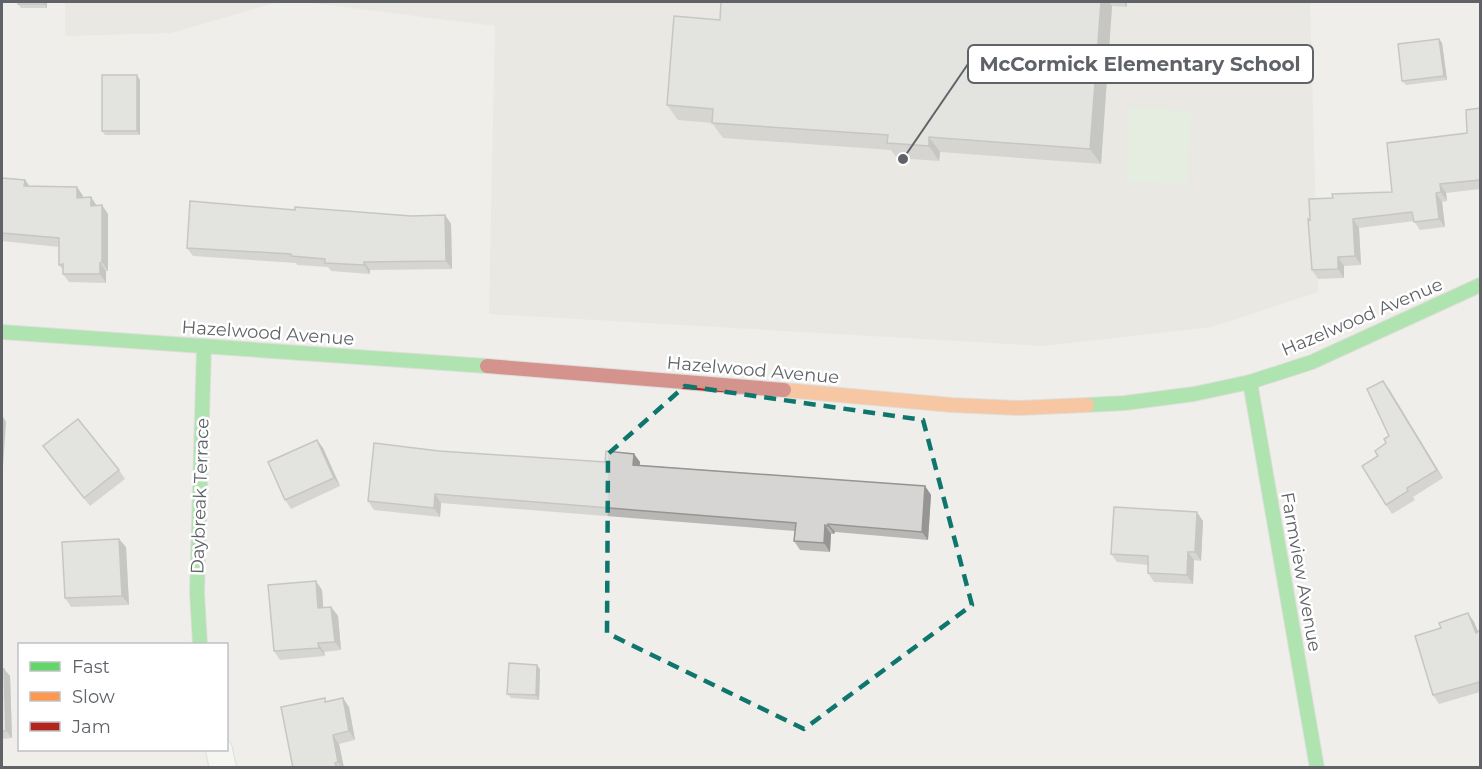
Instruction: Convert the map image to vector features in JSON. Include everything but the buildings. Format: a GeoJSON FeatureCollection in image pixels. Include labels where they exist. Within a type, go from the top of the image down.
{"type":"FeatureCollection","features":[{"type":"Feature","properties":{"kind":"street","name":"Hazelwood Avenue"},"geometry":{"type":"LineString","coordinates":[[2,332],[607,375],[952,405],[1019,408],[1125,403],[1194,394],[1250,382],[1312,362],[1480,285]]}},
{"type":"Feature","properties":{"kind":"street","name":"Daybreak Terrace"},"geometry":{"type":"LineString","coordinates":[[200,643],[197,592],[204,347]]}},
{"type":"Feature","properties":{"kind":"street","name":"Farmview Avenue"},"geometry":{"type":"LineString","coordinates":[[1250,382],[1317,768]]}},
{"type":"Feature","properties":{"kind":"street"},"geometry":{"type":"LineString","coordinates":[[219,751],[223,768]]}},
{"type":"Feature","properties":{"kind":"highlighted area"},"geometry":{"type":"Polygon","coordinates":[[[685,386],[923,420],[972,605],[804,729],[607,633],[608,454],[685,386]]]}},
{"type":"Feature","properties":{"kind":"shaded area"},"geometry":{"type":"Polygon","coordinates":[[[65,2],[278,2],[171,33],[65,36],[65,2]]]}},
{"type":"Feature","properties":{"kind":"shaded area"},"geometry":{"type":"Polygon","coordinates":[[[304,2],[1310,2],[1318,292],[1212,327],[1044,346],[489,314],[495,26],[304,2]]]}},
{"type":"Feature","properties":{"kind":"green space"},"geometry":{"type":"Polygon","coordinates":[[[1130,107],[1191,111],[1187,184],[1126,181],[1130,107]]]}},
{"type":"Feature","properties":{"kind":"traffic: fast"},"geometry":{"type":"LineString","coordinates":[[1087,405],[1125,403],[1194,394],[1250,382],[1312,362],[1480,285]]}},
{"type":"Feature","properties":{"kind":"traffic: fast"},"geometry":{"type":"LineString","coordinates":[[2,332],[487,366]]}},
{"type":"Feature","properties":{"kind":"traffic: fast"},"geometry":{"type":"LineString","coordinates":[[200,643],[197,592],[204,347]]}},
{"type":"Feature","properties":{"kind":"traffic: fast"},"geometry":{"type":"LineString","coordinates":[[1250,382],[1317,768]]}},
{"type":"Feature","properties":{"kind":"traffic: slow"},"geometry":{"type":"LineString","coordinates":[[784,390],[952,405],[1019,408],[1087,405]]}},
{"type":"Feature","properties":{"kind":"traffic: jam"},"geometry":{"type":"LineString","coordinates":[[487,366],[784,390]]}},
{"type":"Feature","properties":{"kind":"place","name":"McCormick Elementary School"},"geometry":{"type":"Point","coordinates":[903,159]}}]}
